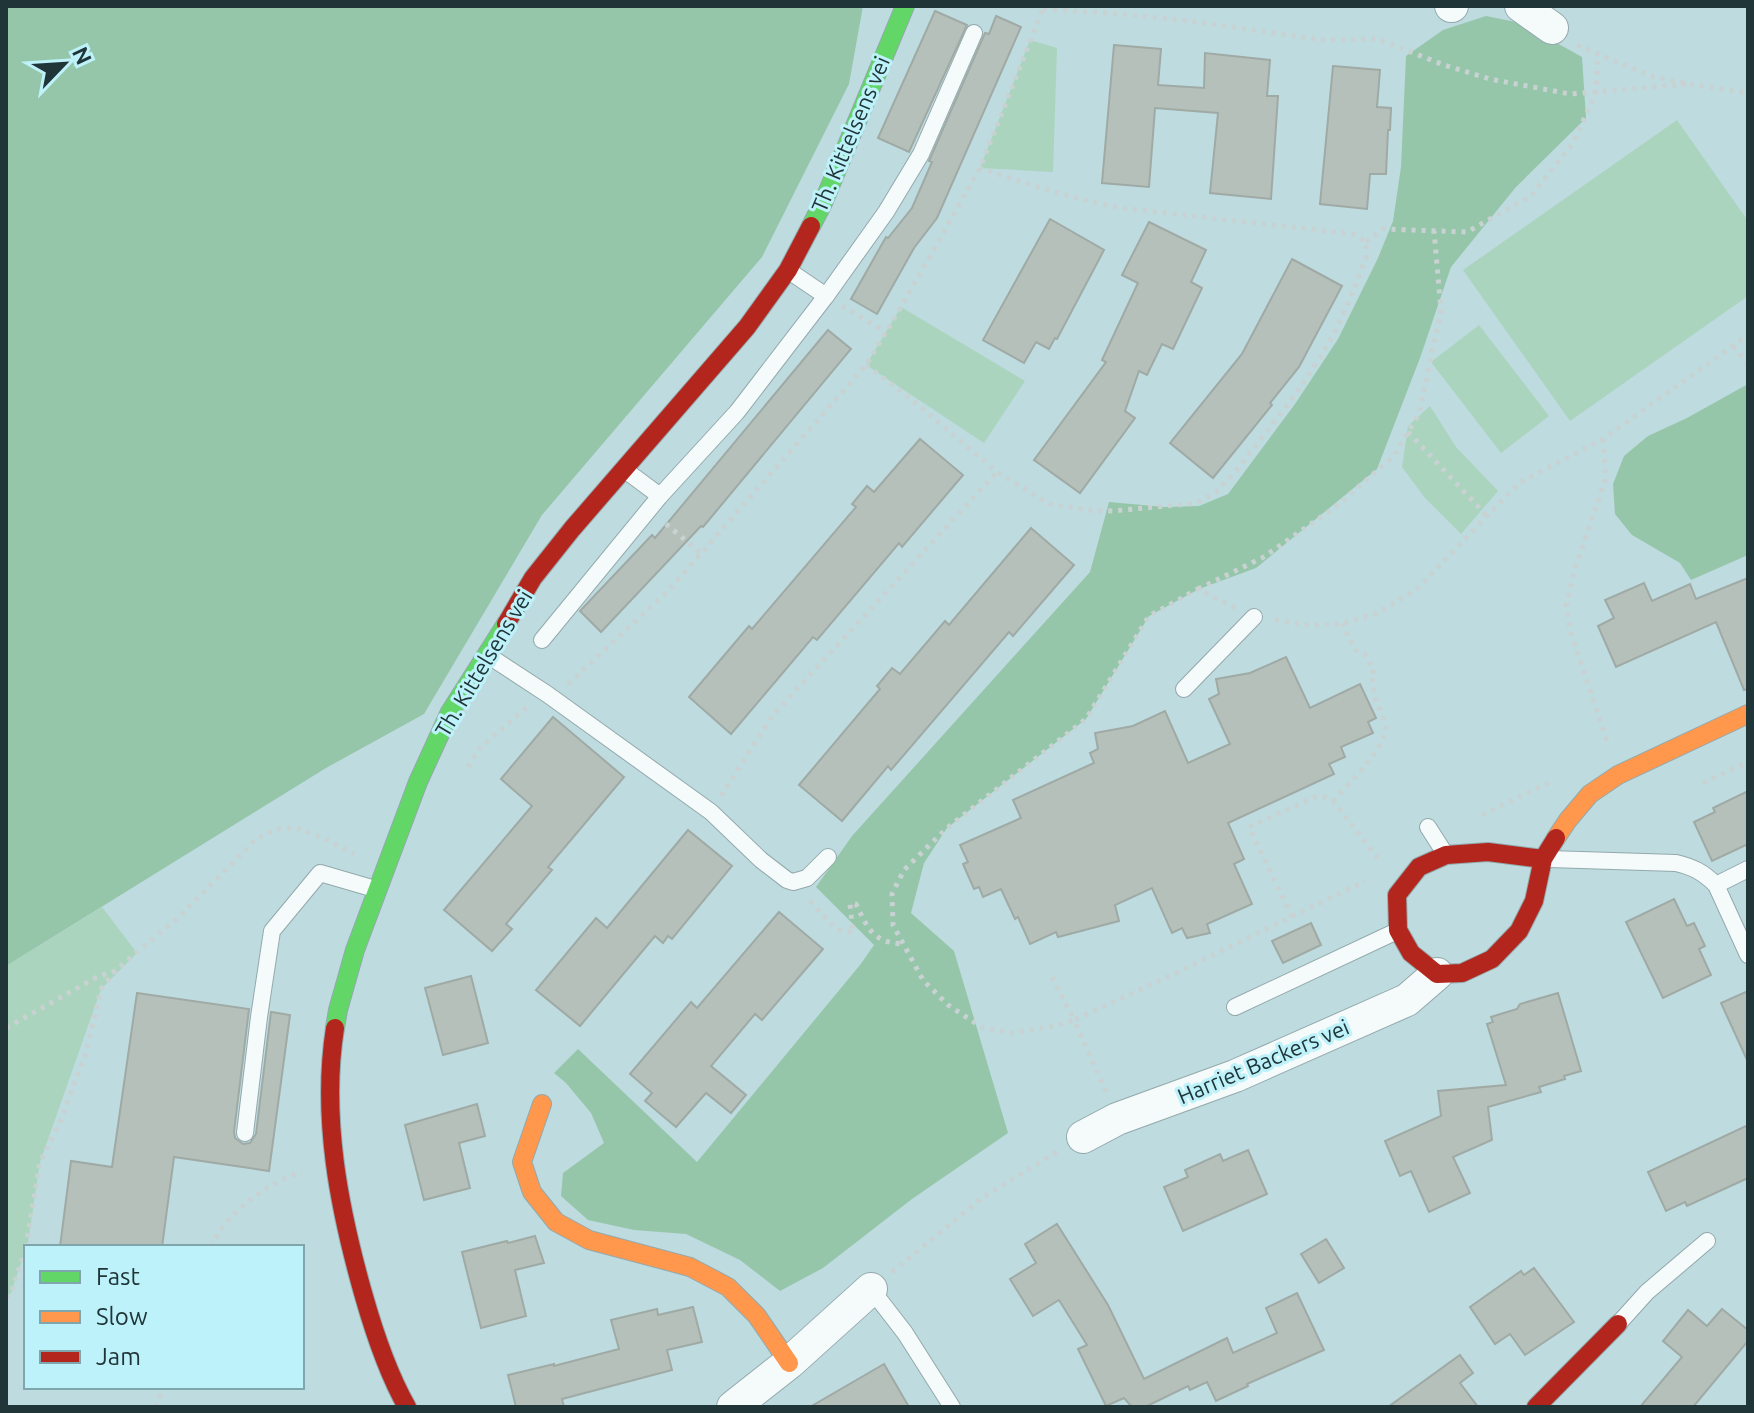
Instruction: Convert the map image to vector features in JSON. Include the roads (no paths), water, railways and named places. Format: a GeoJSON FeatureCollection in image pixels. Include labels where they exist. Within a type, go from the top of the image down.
{"type":"FeatureCollection","features":[{"type":"Feature","properties":{"kind":"street","name":"Th. Kittelsens vei"},"geometry":{"type":"LineString","coordinates":[[407,1407],[396,1388],[373,1327],[349,1242],[334,1163],[330,1085],[332,1047],[346,980],[377,889],[418,782],[450,712],[533,578],[747,327],[788,270],[823,203],[905,6]]}},
{"type":"Feature","properties":{"kind":"street"},"geometry":{"type":"LineString","coordinates":[[1521,6],[1552,28]]}},
{"type":"Feature","properties":{"kind":"street"},"geometry":{"type":"LineString","coordinates":[[1543,859],[1488,852],[1446,855],[1419,867],[1397,895],[1398,930],[1411,953],[1437,974],[1462,973],[1492,959],[1519,931],[1534,901],[1543,859],[1568,820],[1590,794],[1618,775],[1748,714]]}},
{"type":"Feature","properties":{"kind":"street","name":"Harriet Backers vei"},"geometry":{"type":"LineString","coordinates":[[1083,1137],[1117,1119],[1235,1076],[1407,1000],[1437,974]]}},
{"type":"Feature","properties":{"kind":"street"},"geometry":{"type":"LineString","coordinates":[[542,1104],[522,1162],[532,1192],[556,1222],[589,1240],[690,1267],[728,1287],[757,1316],[789,1363]]}},
{"type":"Feature","properties":{"kind":"street"},"geometry":{"type":"LineString","coordinates":[[733,1407],[789,1363],[871,1289]]}},
{"type":"Feature","properties":{"kind":"street"},"geometry":{"type":"LineString","coordinates":[[1536,1407],[1618,1324]]}},
{"type":"Feature","properties":{"kind":"lane"},"geometry":{"type":"LineString","coordinates":[[542,640],[648,510],[737,412],[886,212],[921,154],[974,33]]}},
{"type":"Feature","properties":{"kind":"lane"},"geometry":{"type":"LineString","coordinates":[[788,270],[826,296]]}},
{"type":"Feature","properties":{"kind":"lane"},"geometry":{"type":"LineString","coordinates":[[623,469],[660,496]]}},
{"type":"Feature","properties":{"kind":"lane"},"geometry":{"type":"LineString","coordinates":[[1184,689],[1254,617]]}},
{"type":"Feature","properties":{"kind":"lane"},"geometry":{"type":"LineString","coordinates":[[488,655],[711,812],[761,860],[787,880],[793,882],[807,878],[828,857]]}},
{"type":"Feature","properties":{"kind":"lane"},"geometry":{"type":"LineString","coordinates":[[1431,832],[1446,855]]}},
{"type":"Feature","properties":{"kind":"lane"},"geometry":{"type":"LineString","coordinates":[[1543,859],[1691,866],[1716,885],[1748,955]]}},
{"type":"Feature","properties":{"kind":"lane"},"geometry":{"type":"LineString","coordinates":[[1716,885],[1748,869]]}},
{"type":"Feature","properties":{"kind":"lane"},"geometry":{"type":"LineString","coordinates":[[245,1133],[272,931],[320,873],[377,889]]}},
{"type":"Feature","properties":{"kind":"lane"},"geometry":{"type":"LineString","coordinates":[[1235,1007],[1398,930]]}},
{"type":"Feature","properties":{"kind":"lane"},"geometry":{"type":"LineString","coordinates":[[1618,1324],[1647,1292],[1707,1241]]}},
{"type":"Feature","properties":{"kind":"lane"},"geometry":{"type":"LineString","coordinates":[[871,1289],[905,1333],[952,1407]]}}]}
